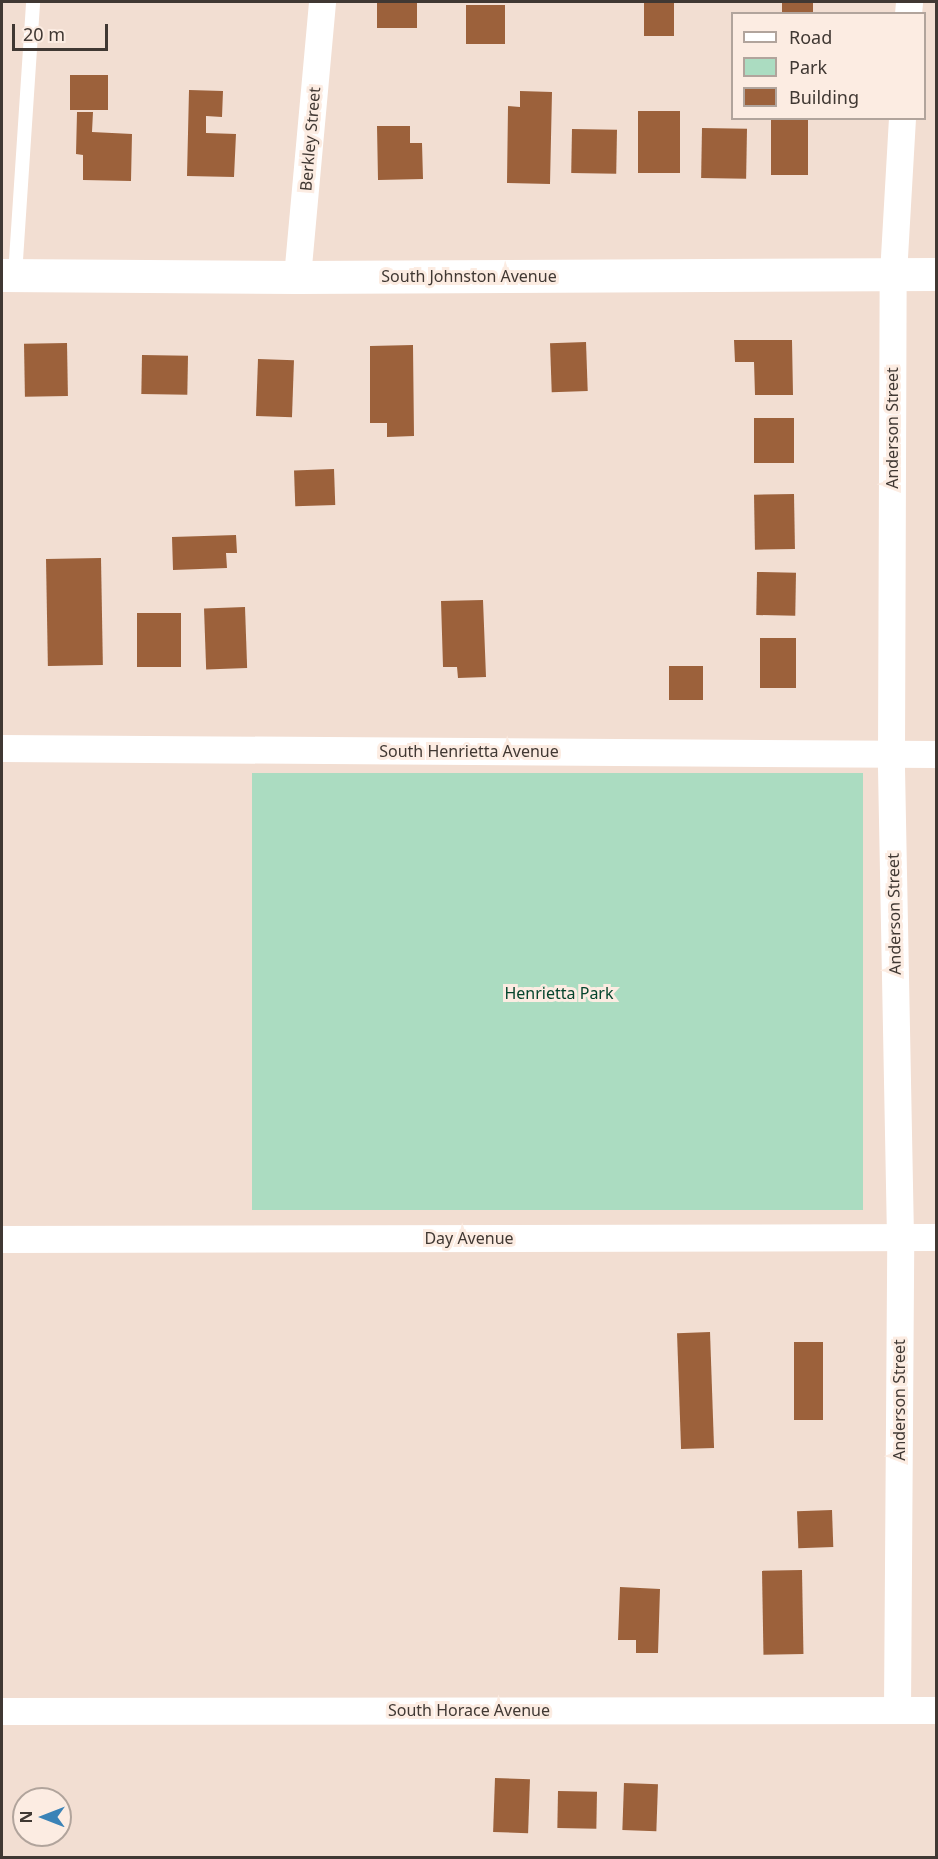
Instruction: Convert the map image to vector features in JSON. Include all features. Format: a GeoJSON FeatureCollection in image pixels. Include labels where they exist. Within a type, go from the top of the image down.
{"type":"FeatureCollection","features":[{"type":"Feature","properties":{"kind":"street","name":"Berkley Street"},"geometry":{"type":"LineString","coordinates":[[297,277],[322,2]]}},
{"type":"Feature","properties":{"kind":"street","name":"Anderson Street"},"geometry":{"type":"LineString","coordinates":[[897,1709],[900,1237],[891,754],[893,274],[902,120]]}},
{"type":"Feature","properties":{"kind":"street","name":"South Johnston Avenue"},"geometry":{"type":"LineString","coordinates":[[8,275],[297,277],[936,274]]}},
{"type":"Feature","properties":{"kind":"street","name":"South Henrietta Avenue"},"geometry":{"type":"LineString","coordinates":[[2,748],[936,754]]}},
{"type":"Feature","properties":{"kind":"street","name":"Day Avenue"},"geometry":{"type":"LineString","coordinates":[[2,1239],[936,1237]]}},
{"type":"Feature","properties":{"kind":"street","name":"South Horace Avenue"},"geometry":{"type":"LineString","coordinates":[[2,1711],[936,1710]]}},
{"type":"Feature","properties":{"kind":"lane"},"geometry":{"type":"LineString","coordinates":[[8,275],[33,2]]}},
{"type":"Feature","properties":{"kind":"green space","name":"Henrietta Park"},"geometry":{"type":"Polygon","coordinates":[[[252,773],[863,773],[863,1210],[252,1210],[252,773]]]}},
{"type":"Feature","properties":{"kind":"building"},"geometry":{"type":"Polygon","coordinates":[[[377,2],[417,2],[417,28],[377,28],[377,2]]]}},
{"type":"Feature","properties":{"kind":"building"},"geometry":{"type":"Polygon","coordinates":[[[644,2],[674,2],[674,36],[644,36],[644,2]]]}},
{"type":"Feature","properties":{"kind":"building"},"geometry":{"type":"Polygon","coordinates":[[[782,2],[813,2],[813,12],[782,12],[782,2]]]}},
{"type":"Feature","properties":{"kind":"building"},"geometry":{"type":"Polygon","coordinates":[[[466,5],[505,5],[505,44],[466,44],[466,5]]]}},
{"type":"Feature","properties":{"kind":"building"},"geometry":{"type":"Polygon","coordinates":[[[70,75],[108,75],[108,110],[70,110],[70,75]]]}},
{"type":"Feature","properties":{"kind":"building"},"geometry":{"type":"Polygon","coordinates":[[[189,90],[223,91],[222,117],[206,116],[206,133],[236,134],[234,177],[187,176],[189,90]]]}},
{"type":"Feature","properties":{"kind":"building"},"geometry":{"type":"Polygon","coordinates":[[[520,91],[552,92],[550,184],[507,183],[508,106],[520,107],[520,91]]]}},
{"type":"Feature","properties":{"kind":"building"},"geometry":{"type":"Polygon","coordinates":[[[638,111],[680,111],[680,173],[638,173],[638,111]]]}},
{"type":"Feature","properties":{"kind":"building"},"geometry":{"type":"Polygon","coordinates":[[[77,112],[93,112],[92,132],[132,134],[131,181],[83,180],[83,155],[76,154],[77,112]]]}},
{"type":"Feature","properties":{"kind":"building"},"geometry":{"type":"Polygon","coordinates":[[[771,120],[808,120],[808,175],[771,175],[771,120]]]}},
{"type":"Feature","properties":{"kind":"building"},"geometry":{"type":"Polygon","coordinates":[[[377,126],[410,126],[410,143],[422,143],[423,179],[378,180],[377,126]]]}},
{"type":"Feature","properties":{"kind":"building"},"geometry":{"type":"Polygon","coordinates":[[[702,128],[747,129],[746,179],[701,178],[702,128]]]}},
{"type":"Feature","properties":{"kind":"building"},"geometry":{"type":"Polygon","coordinates":[[[572,129],[617,130],[616,174],[571,173],[572,129]]]}},
{"type":"Feature","properties":{"kind":"building"},"geometry":{"type":"Polygon","coordinates":[[[734,340],[792,340],[793,395],[755,395],[754,362],[735,362],[734,340]]]}},
{"type":"Feature","properties":{"kind":"building"},"geometry":{"type":"Polygon","coordinates":[[[586,342],[588,391],[552,392],[550,343],[586,342]]]}},
{"type":"Feature","properties":{"kind":"building"},"geometry":{"type":"Polygon","coordinates":[[[67,343],[68,396],[25,397],[24,344],[67,343]]]}},
{"type":"Feature","properties":{"kind":"building"},"geometry":{"type":"Polygon","coordinates":[[[413,345],[414,436],[387,437],[387,423],[370,423],[370,346],[413,345]]]}},
{"type":"Feature","properties":{"kind":"building"},"geometry":{"type":"Polygon","coordinates":[[[142,355],[188,356],[187,395],[141,394],[142,355]]]}},
{"type":"Feature","properties":{"kind":"building"},"geometry":{"type":"Polygon","coordinates":[[[258,359],[294,360],[292,417],[256,416],[258,359]]]}},
{"type":"Feature","properties":{"kind":"building"},"geometry":{"type":"Polygon","coordinates":[[[754,418],[794,418],[794,463],[754,463],[754,418]]]}},
{"type":"Feature","properties":{"kind":"building"},"geometry":{"type":"Polygon","coordinates":[[[334,469],[335,505],[295,506],[294,470],[334,469]]]}},
{"type":"Feature","properties":{"kind":"building"},"geometry":{"type":"Polygon","coordinates":[[[794,494],[795,549],[755,550],[754,495],[794,494]]]}},
{"type":"Feature","properties":{"kind":"building"},"geometry":{"type":"Polygon","coordinates":[[[236,535],[237,553],[226,553],[227,568],[173,570],[172,537],[236,535]]]}},
{"type":"Feature","properties":{"kind":"building"},"geometry":{"type":"Polygon","coordinates":[[[101,558],[103,665],[48,666],[46,559],[101,558]]]}},
{"type":"Feature","properties":{"kind":"building"},"geometry":{"type":"Polygon","coordinates":[[[757,572],[796,573],[795,616],[756,615],[757,572]]]}},
{"type":"Feature","properties":{"kind":"building"},"geometry":{"type":"Polygon","coordinates":[[[483,600],[486,677],[458,678],[457,667],[443,667],[441,601],[483,600]]]}},
{"type":"Feature","properties":{"kind":"building"},"geometry":{"type":"Polygon","coordinates":[[[245,607],[247,668],[206,669],[204,608],[245,607]]]}},
{"type":"Feature","properties":{"kind":"building"},"geometry":{"type":"Polygon","coordinates":[[[137,613],[181,613],[181,667],[137,667],[137,613]]]}},
{"type":"Feature","properties":{"kind":"building"},"geometry":{"type":"Polygon","coordinates":[[[760,638],[796,638],[796,688],[760,688],[760,638]]]}},
{"type":"Feature","properties":{"kind":"building"},"geometry":{"type":"Polygon","coordinates":[[[669,666],[703,666],[703,700],[669,700],[669,666]]]}},
{"type":"Feature","properties":{"kind":"building"},"geometry":{"type":"Polygon","coordinates":[[[710,1332],[714,1448],[681,1449],[677,1333],[710,1332]]]}},
{"type":"Feature","properties":{"kind":"building"},"geometry":{"type":"Polygon","coordinates":[[[794,1342],[823,1342],[823,1420],[794,1420],[794,1342]]]}},
{"type":"Feature","properties":{"kind":"building"},"geometry":{"type":"Polygon","coordinates":[[[832,1510],[833,1547],[798,1548],[797,1511],[832,1510]]]}},
{"type":"Feature","properties":{"kind":"building"},"geometry":{"type":"Polygon","coordinates":[[[802,1570],[803,1654],[763,1655],[762,1571],[802,1570]]]}},
{"type":"Feature","properties":{"kind":"building"},"geometry":{"type":"Polygon","coordinates":[[[620,1587],[660,1589],[658,1653],[636,1653],[636,1640],[618,1640],[620,1587]]]}},
{"type":"Feature","properties":{"kind":"building"},"geometry":{"type":"Polygon","coordinates":[[[495,1778],[530,1779],[528,1833],[493,1832],[495,1778]]]}},
{"type":"Feature","properties":{"kind":"building"},"geometry":{"type":"Polygon","coordinates":[[[624,1783],[658,1784],[656,1831],[622,1830],[624,1783]]]}},
{"type":"Feature","properties":{"kind":"building"},"geometry":{"type":"Polygon","coordinates":[[[558,1791],[597,1792],[596,1829],[557,1828],[558,1791]]]}}]}
